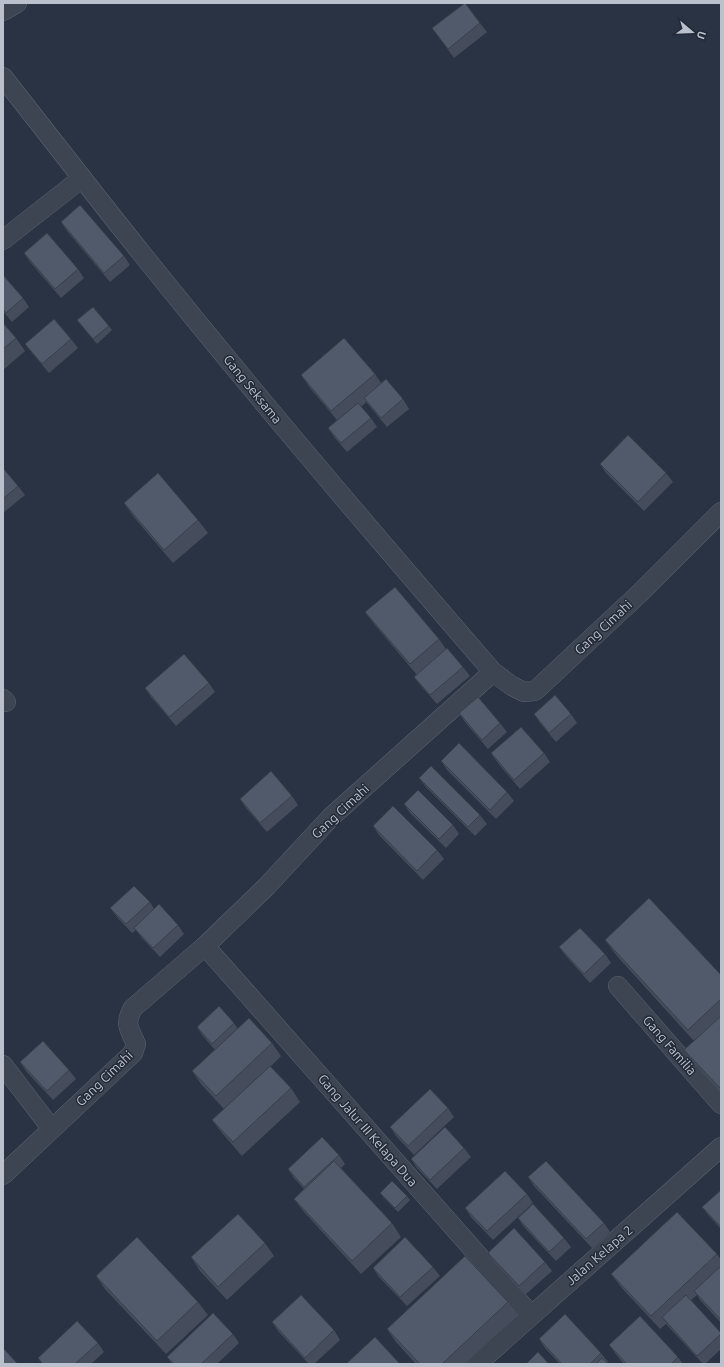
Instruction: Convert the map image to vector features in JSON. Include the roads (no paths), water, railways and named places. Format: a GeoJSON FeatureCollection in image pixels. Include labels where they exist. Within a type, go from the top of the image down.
{"type":"FeatureCollection","features":[{"type":"Feature","properties":{"kind":"street"},"geometry":{"type":"LineString","coordinates":[[3,11],[17,3]]}},
{"type":"Feature","properties":{"kind":"street","name":"Gang Seksama"},"geometry":{"type":"LineString","coordinates":[[3,77],[82,178],[287,431],[493,672]]}},
{"type":"Feature","properties":{"kind":"street"},"geometry":{"type":"LineString","coordinates":[[3,240],[82,178]]}},
{"type":"Feature","properties":{"kind":"street","name":"Gang Cimahi"},"geometry":{"type":"LineString","coordinates":[[3,1175],[132,1053],[136,1044],[128,1026],[128,1017],[133,1008],[205,946],[266,887],[331,817],[493,672],[512,686],[524,692],[535,691],[641,592],[664,567],[721,512]]}},
{"type":"Feature","properties":{"kind":"street","name":"Gang Jalur III Kelapa Dua"},"geometry":{"type":"LineString","coordinates":[[205,946],[531,1315]]}},
{"type":"Feature","properties":{"kind":"street","name":"Gang Familia"},"geometry":{"type":"LineString","coordinates":[[618,986],[721,1104]]}},
{"type":"Feature","properties":{"kind":"street"},"geometry":{"type":"LineString","coordinates":[[3,1065],[52,1128]]}},
{"type":"Feature","properties":{"kind":"street","name":"Jalan Kelapa 2"},"geometry":{"type":"LineString","coordinates":[[477,1364],[721,1147]]}}]}
